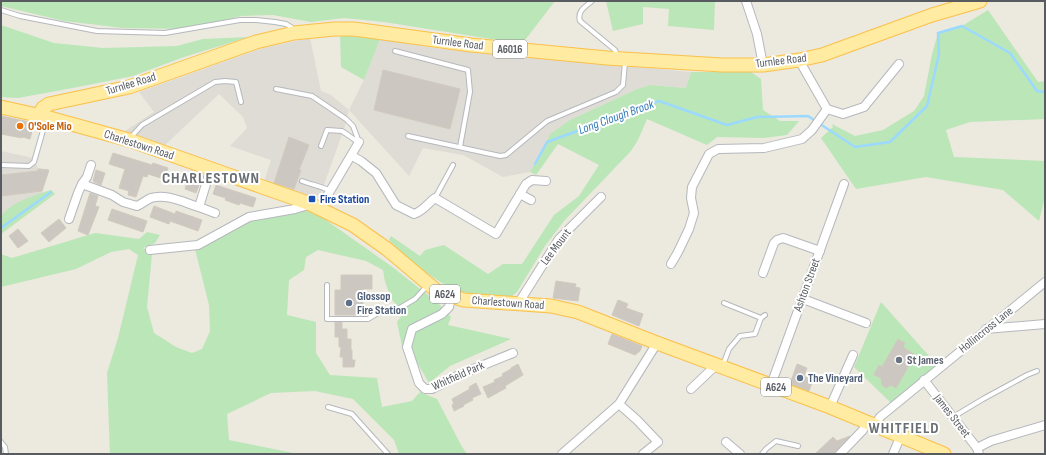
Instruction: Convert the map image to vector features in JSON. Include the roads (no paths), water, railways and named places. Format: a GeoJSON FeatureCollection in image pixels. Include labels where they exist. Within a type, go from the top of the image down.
{"type":"FeatureCollection","features":[{"type":"Feature","properties":{"kind":"main road","name":"Turnlee Road"},"geometry":{"type":"LineString","coordinates":[[43,116],[43,108],[49,104],[130,87],[256,42],[294,33],[334,29],[354,29],[471,45],[622,59],[722,65],[763,65],[822,55],[932,15],[980,1]]}},
{"type":"Feature","properties":{"kind":"main road","name":"A624"},"geometry":{"type":"LineString","coordinates":[[1,107],[43,116]]}},
{"type":"Feature","properties":{"kind":"main road","name":"Charlestown Road"},"geometry":{"type":"LineString","coordinates":[[43,116],[129,140],[320,208],[353,225],[387,249],[438,292],[451,297],[464,300],[551,306],[578,312],[830,407],[944,454]]}},
{"type":"Feature","properties":{"kind":"street"},"geometry":{"type":"LineString","coordinates":[[746,1],[757,34],[763,65]]}},
{"type":"Feature","properties":{"kind":"street"},"geometry":{"type":"LineString","coordinates":[[799,60],[827,109],[843,114],[864,107],[899,64]]}},
{"type":"Feature","properties":{"kind":"street"},"geometry":{"type":"LineString","coordinates":[[671,264],[689,229],[694,213],[691,198],[692,186],[709,154],[718,149],[764,148],[802,139],[812,130],[827,109]]}},
{"type":"Feature","properties":{"kind":"street"},"geometry":{"type":"LineString","coordinates":[[320,208],[352,156],[358,142]]}},
{"type":"Feature","properties":{"kind":"street"},"geometry":{"type":"LineString","coordinates":[[352,156],[376,173],[396,205],[406,211],[414,214],[422,211],[435,198],[496,234],[526,184],[532,180],[546,182]]}},
{"type":"Feature","properties":{"kind":"street"},"geometry":{"type":"LineString","coordinates":[[69,219],[78,193],[87,177],[91,165]]}},
{"type":"Feature","properties":{"kind":"street"},"geometry":{"type":"LineString","coordinates":[[199,207],[211,168]]}},
{"type":"Feature","properties":{"kind":"street"},"geometry":{"type":"LineString","coordinates":[[82,184],[112,195],[123,202],[137,206],[152,198],[160,196],[199,207],[215,214]]}},
{"type":"Feature","properties":{"kind":"street","name":"Ashton Street"},"geometry":{"type":"LineString","coordinates":[[771,385],[844,184]]}},
{"type":"Feature","properties":{"kind":"street"},"geometry":{"type":"LineString","coordinates":[[520,194],[531,200]]}},
{"type":"Feature","properties":{"kind":"street","name":"Lee Mount"},"geometry":{"type":"LineString","coordinates":[[518,304],[559,239],[601,197]]}},
{"type":"Feature","properties":{"kind":"street"},"geometry":{"type":"LineString","coordinates":[[150,250],[198,244],[249,217],[300,208],[308,203]]}},
{"type":"Feature","properties":{"kind":"street"},"geometry":{"type":"LineString","coordinates":[[763,273],[774,243],[777,240],[783,238],[820,251]]}},
{"type":"Feature","properties":{"kind":"street","name":"Hollincross Lane"},"geometry":{"type":"LineString","coordinates":[[840,454],[863,430],[1045,282]]}},
{"type":"Feature","properties":{"kind":"street","name":"Whitfield Park"},"geometry":{"type":"LineString","coordinates":[[451,297],[449,307],[442,314],[412,329],[407,347],[419,383],[425,389],[432,390],[459,375],[513,353]]}},
{"type":"Feature","properties":{"kind":"street"},"geometry":{"type":"LineString","coordinates":[[803,299],[866,323]]}},
{"type":"Feature","properties":{"kind":"street"},"geometry":{"type":"LineString","coordinates":[[986,330],[1045,324]]}},
{"type":"Feature","properties":{"kind":"street"},"geometry":{"type":"LineString","coordinates":[[567,452],[619,404],[657,343]]}},
{"type":"Feature","properties":{"kind":"street"},"geometry":{"type":"LineString","coordinates":[[830,407],[853,355]]}},
{"type":"Feature","properties":{"kind":"street"},"geometry":{"type":"LineString","coordinates":[[691,389],[712,369],[718,366]]}},
{"type":"Feature","properties":{"kind":"street","name":"James Street"},"geometry":{"type":"LineString","coordinates":[[924,380],[978,451]]}},
{"type":"Feature","properties":{"kind":"street"},"geometry":{"type":"LineString","coordinates":[[619,404],[658,442],[642,454]]}},
{"type":"Feature","properties":{"kind":"street"},"geometry":{"type":"LineString","coordinates":[[978,451],[991,441],[1045,425]]}},
{"type":"Feature","properties":{"kind":"street"},"geometry":{"type":"LineString","coordinates":[[893,454],[901,435]]}},
{"type":"Feature","properties":{"kind":"street"},"geometry":{"type":"LineString","coordinates":[[726,442],[740,454]]}},
{"type":"Feature","properties":{"kind":"lane"},"geometry":{"type":"LineString","coordinates":[[408,136],[500,156],[506,154],[547,121],[616,92],[623,85],[622,59],[615,50],[580,21],[579,17],[581,10],[592,1]]}},
{"type":"Feature","properties":{"kind":"lane"},"geometry":{"type":"LineString","coordinates":[[1,10],[20,16],[97,31],[165,34],[240,20],[256,20],[286,24],[291,27],[294,33]]}},
{"type":"Feature","properties":{"kind":"lane"},"geometry":{"type":"LineString","coordinates":[[396,51],[468,70],[470,92],[460,147]]}},
{"type":"Feature","properties":{"kind":"lane"},"geometry":{"type":"LineString","coordinates":[[129,140],[142,125],[215,82],[236,82],[241,102]]}},
{"type":"Feature","properties":{"kind":"lane"},"geometry":{"type":"LineString","coordinates":[[276,89],[312,96],[346,119],[353,126],[358,142]]}},
{"type":"Feature","properties":{"kind":"lane"},"geometry":{"type":"LineString","coordinates":[[1,165],[30,166],[34,162],[43,116]]}},
{"type":"Feature","properties":{"kind":"lane"},"geometry":{"type":"LineString","coordinates":[[321,146],[327,130],[342,131],[358,142]]}},
{"type":"Feature","properties":{"kind":"lane"},"geometry":{"type":"LineString","coordinates":[[435,198],[453,165]]}},
{"type":"Feature","properties":{"kind":"lane"},"geometry":{"type":"LineString","coordinates":[[302,181],[323,187],[330,191]]}},
{"type":"Feature","properties":{"kind":"lane"},"geometry":{"type":"LineString","coordinates":[[326,285],[327,318],[368,319],[385,309],[398,309],[415,299],[429,284]]}},
{"type":"Feature","properties":{"kind":"lane"},"geometry":{"type":"LineString","coordinates":[[724,303],[761,318]]}},
{"type":"Feature","properties":{"kind":"lane"},"geometry":{"type":"LineString","coordinates":[[718,366],[740,336],[755,334],[761,318],[765,315]]}},
{"type":"Feature","properties":{"kind":"lane"},"geometry":{"type":"LineString","coordinates":[[953,418],[995,392],[1037,371]]}},
{"type":"Feature","properties":{"kind":"lane"},"geometry":{"type":"LineString","coordinates":[[328,407],[352,414],[388,454]]}},
{"type":"Feature","properties":{"kind":"lane"},"geometry":{"type":"LineString","coordinates":[[762,454],[776,441],[798,446]]}},
{"type":"Feature","properties":{"kind":"lane"},"geometry":{"type":"LineString","coordinates":[[1,442],[5,447],[6,454]]}},
{"type":"Feature","properties":{"kind":"waterway","name":"Long Clough Brook"},"geometry":{"type":"LineString","coordinates":[[535,164],[547,142],[659,101],[727,125],[757,117],[808,116],[855,147],[890,142],[927,106],[939,54],[938,33],[962,26],[1010,53],[1037,91],[1045,92]]}},
{"type":"Feature","properties":{"kind":"waterway"},"geometry":{"type":"LineString","coordinates":[[1,228],[51,192]]}},
{"type":"Feature","properties":{"kind":"place","name":"O'Sole Mio"},"geometry":{"type":"Point","coordinates":[20,126]}},
{"type":"Feature","properties":{"kind":"place","name":"Fire Station"},"geometry":{"type":"Point","coordinates":[312,199]}},
{"type":"Feature","properties":{"kind":"place","name":"Glossop Fire Station"},"geometry":{"type":"Point","coordinates":[349,303]}},
{"type":"Feature","properties":{"kind":"place","name":"St James"},"geometry":{"type":"Point","coordinates":[899,360]}},
{"type":"Feature","properties":{"kind":"place","name":"The Vineyard"},"geometry":{"type":"Point","coordinates":[800,378]}},
{"type":"Feature","properties":{"kind":"district","name":"CHARLESTOWN"},"geometry":{"type":"Point","coordinates":[211,178]}},
{"type":"Feature","properties":{"kind":"district","name":"WHITFIELD"},"geometry":{"type":"Point","coordinates":[904,428]}}]}
